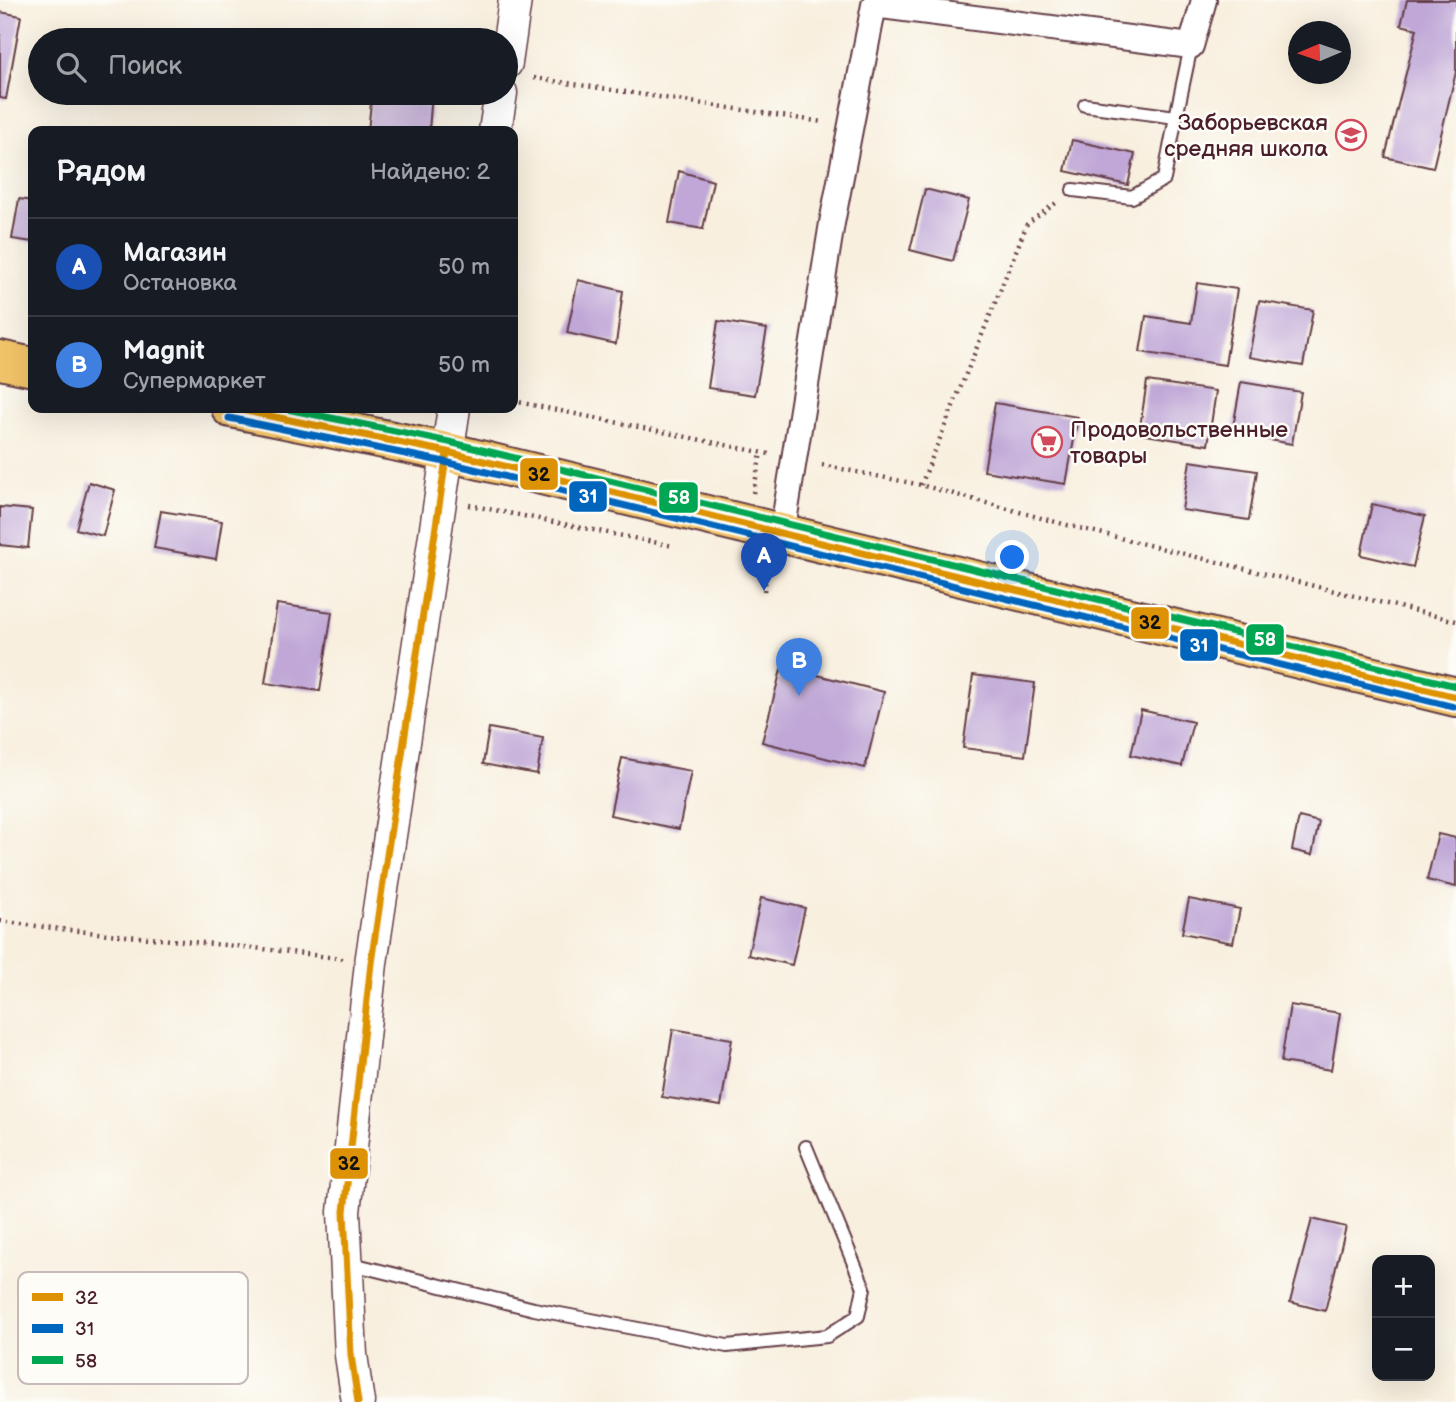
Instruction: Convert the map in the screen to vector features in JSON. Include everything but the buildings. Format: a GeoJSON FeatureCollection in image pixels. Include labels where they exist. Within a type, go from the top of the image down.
{"type":"FeatureCollection","features":[{"type":"Feature","properties":{"kind":"main road"},"geometry":{"type":"LineString","coordinates":[[0,360],[28,366]]}},
{"type":"Feature","properties":{"kind":"main road"},"geometry":{"type":"LineString","coordinates":[[256,413],[447,452],[1456,697]]}},
{"type":"Feature","properties":{"kind":"street"},"geometry":{"type":"LineString","coordinates":[[511,28],[515,0]]}},
{"type":"Feature","properties":{"kind":"street"},"geometry":{"type":"LineString","coordinates":[[782,534],[832,223],[874,5],[1191,46],[1204,0]]}},
{"type":"Feature","properties":{"kind":"street"},"geometry":{"type":"LineString","coordinates":[[496,126],[499,105]]}},
{"type":"Feature","properties":{"kind":"street"},"geometry":{"type":"LineString","coordinates":[[358,1402],[351,1355],[344,1212],[371,964],[453,413]]}},
{"type":"Feature","properties":{"kind":"lane"},"geometry":{"type":"LineString","coordinates":[[1073,190],[1132,197],[1164,179],[1191,46]]}},
{"type":"Feature","properties":{"kind":"lane"},"geometry":{"type":"LineString","coordinates":[[1085,105],[1176,117]]}},
{"type":"Feature","properties":{"kind":"lane"},"geometry":{"type":"LineString","coordinates":[[346,1262],[534,1309],[727,1346],[827,1336],[858,1316],[864,1288],[806,1147]]}},
{"type":"Feature","properties":{"kind":"path"},"geometry":{"type":"LineString","coordinates":[[533,78],[851,127]]}},
{"type":"Feature","properties":{"kind":"path"},"geometry":{"type":"LineString","coordinates":[[921,485],[1027,224],[1073,190]]}},
{"type":"Feature","properties":{"kind":"path"},"geometry":{"type":"LineString","coordinates":[[518,402],[921,485],[1063,524],[1456,621]]}},
{"type":"Feature","properties":{"kind":"path"},"geometry":{"type":"LineString","coordinates":[[463,503],[686,549]]}},
{"type":"Feature","properties":{"kind":"path"},"geometry":{"type":"LineString","coordinates":[[759,564],[769,566],[764,591]]}},
{"type":"Feature","properties":{"kind":"path"},"geometry":{"type":"LineString","coordinates":[[0,921],[70,931],[270,948],[371,964]]}},
{"type":"Feature","properties":{"kind":"transit line","name":"32"},"geometry":{"type":"LineString","coordinates":[[256,413],[447,452],[1456,697]]}},
{"type":"Feature","properties":{"kind":"transit line","name":"58"},"geometry":{"type":"LineString","coordinates":[[307,413],[449,442],[1456,686]]}},
{"type":"Feature","properties":{"kind":"transit line","name":"31"},"geometry":{"type":"LineString","coordinates":[[229,418],[445,462],[1454,707]]}},
{"type":"Feature","properties":{"kind":"transit line","name":"32"},"geometry":{"type":"LineString","coordinates":[[358,1402],[351,1355],[344,1212],[371,963],[447,452]]}},
{"type":"Feature","properties":{"kind":"place","name":"Заборьевская средняя школа"},"geometry":{"type":"Point","coordinates":[1351,135]}},
{"type":"Feature","properties":{"kind":"place","name":"Продовольственные товары"},"geometry":{"type":"Point","coordinates":[1047,442]}},
{"type":"Feature","properties":{"kind":"place","name":"Магазин"},"geometry":{"type":"Point","coordinates":[764,591]}},
{"type":"Feature","properties":{"kind":"place","name":"Magnit"},"geometry":{"type":"Point","coordinates":[799,696]}}]}
